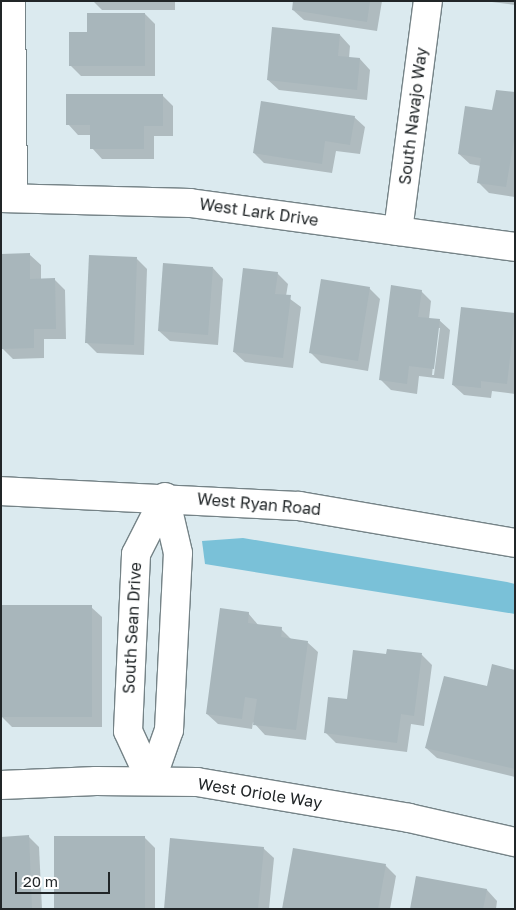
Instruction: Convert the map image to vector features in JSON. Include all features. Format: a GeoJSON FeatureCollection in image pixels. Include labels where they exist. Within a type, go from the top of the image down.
{"type":"FeatureCollection","features":[{"type":"Feature","properties":{"kind":"street"},"geometry":{"type":"LineString","coordinates":[[7,198],[11,1]]}},
{"type":"Feature","properties":{"kind":"street","name":"South Navajo Way"},"geometry":{"type":"LineString","coordinates":[[398,231],[428,1]]}},
{"type":"Feature","properties":{"kind":"street","name":"West Lark Drive"},"geometry":{"type":"LineString","coordinates":[[7,198],[190,203],[515,247]]}},
{"type":"Feature","properties":{"kind":"street","name":"West Ryan Road"},"geometry":{"type":"LineString","coordinates":[[1,491],[165,497],[299,506],[515,543]]}},
{"type":"Feature","properties":{"kind":"street"},"geometry":{"type":"LineString","coordinates":[[151,781],[169,730],[178,552],[165,497]]}},
{"type":"Feature","properties":{"kind":"street","name":"South Sean Drive"},"geometry":{"type":"LineString","coordinates":[[151,781],[128,732],[136,554],[165,497]]}},
{"type":"Feature","properties":{"kind":"street","name":"West Oriole Way"},"geometry":{"type":"LineString","coordinates":[[1,785],[151,781],[197,782],[409,818],[515,842]]}},
{"type":"Feature","properties":{"kind":"shaded area"},"geometry":{"type":"Polygon","coordinates":[[[243,538],[515,584],[515,614],[205,564],[202,541],[243,538]]]}},
{"type":"Feature","properties":{"kind":"building"},"geometry":{"type":"Polygon","coordinates":[[[293,1],[370,1],[367,22],[292,10],[293,1]]]}},
{"type":"Feature","properties":{"kind":"building"},"geometry":{"type":"Polygon","coordinates":[[[87,13],[145,13],[145,66],[69,66],[69,32],[87,32],[87,13]]]}},
{"type":"Feature","properties":{"kind":"building"},"geometry":{"type":"Polygon","coordinates":[[[272,27],[340,34],[338,56],[360,58],[357,90],[267,80],[272,27]]]}},
{"type":"Feature","properties":{"kind":"building"},"geometry":{"type":"Polygon","coordinates":[[[496,90],[515,92],[515,134],[506,187],[477,183],[481,158],[458,154],[465,106],[492,110],[496,90]]]}},
{"type":"Feature","properties":{"kind":"building"},"geometry":{"type":"Polygon","coordinates":[[[66,94],[163,94],[163,126],[144,126],[144,149],[90,149],[90,125],[66,125],[66,94]]]}},
{"type":"Feature","properties":{"kind":"building"},"geometry":{"type":"Polygon","coordinates":[[[261,101],[355,116],[350,145],[325,141],[322,164],[253,153],[261,101]]]}},
{"type":"Feature","properties":{"kind":"building"},"geometry":{"type":"Polygon","coordinates":[[[30,253],[30,279],[55,278],[56,329],[34,329],[34,348],[1,349],[1,254],[30,253]]]}},
{"type":"Feature","properties":{"kind":"building"},"geometry":{"type":"Polygon","coordinates":[[[89,255],[137,257],[134,345],[85,343],[89,255]]]}},
{"type":"Feature","properties":{"kind":"building"},"geometry":{"type":"Polygon","coordinates":[[[163,263],[213,267],[208,335],[158,331],[163,263]]]}},
{"type":"Feature","properties":{"kind":"building"},"geometry":{"type":"Polygon","coordinates":[[[243,268],[278,272],[275,294],[291,295],[283,358],[233,352],[243,268]]]}},
{"type":"Feature","properties":{"kind":"building"},"geometry":{"type":"Polygon","coordinates":[[[321,279],[370,287],[358,361],[309,353],[321,279]]]}},
{"type":"Feature","properties":{"kind":"building"},"geometry":{"type":"Polygon","coordinates":[[[391,285],[422,290],[418,317],[440,319],[434,369],[409,366],[407,384],[379,380],[391,285]]]}},
{"type":"Feature","properties":{"kind":"building"},"geometry":{"type":"Polygon","coordinates":[[[461,307],[515,313],[507,384],[481,381],[481,388],[452,385],[461,307]]]}},
{"type":"Feature","properties":{"kind":"building"},"geometry":{"type":"Polygon","coordinates":[[[1,605],[92,605],[92,717],[1,717],[1,605]]]}},
{"type":"Feature","properties":{"kind":"building"},"geometry":{"type":"Polygon","coordinates":[[[220,608],[249,612],[248,623],[282,627],[281,637],[308,641],[296,730],[253,725],[257,699],[245,697],[242,719],[206,714],[220,608]]]}},
{"type":"Feature","properties":{"kind":"building"},"geometry":{"type":"Polygon","coordinates":[[[387,649],[422,653],[414,716],[401,714],[397,743],[324,733],[328,697],[347,699],[353,650],[386,654],[387,649]]]}},
{"type":"Feature","properties":{"kind":"building"},"geometry":{"type":"Polygon","coordinates":[[[492,664],[515,670],[515,769],[425,748],[444,676],[487,686],[492,664]]]}},
{"type":"Feature","properties":{"kind":"building"},"geometry":{"type":"Polygon","coordinates":[[[29,835],[32,909],[1,909],[1,837],[29,835]]]}},
{"type":"Feature","properties":{"kind":"building"},"geometry":{"type":"Polygon","coordinates":[[[54,836],[145,836],[145,909],[54,909],[54,836]]]}},
{"type":"Feature","properties":{"kind":"building"},"geometry":{"type":"Polygon","coordinates":[[[170,838],[264,847],[258,909],[164,909],[170,838]]]}},
{"type":"Feature","properties":{"kind":"building"},"geometry":{"type":"Polygon","coordinates":[[[293,848],[386,864],[378,909],[282,909],[293,848]]]}},
{"type":"Feature","properties":{"kind":"building"},"geometry":{"type":"Polygon","coordinates":[[[416,876],[487,889],[483,909],[410,909],[416,876]]]}}]}
